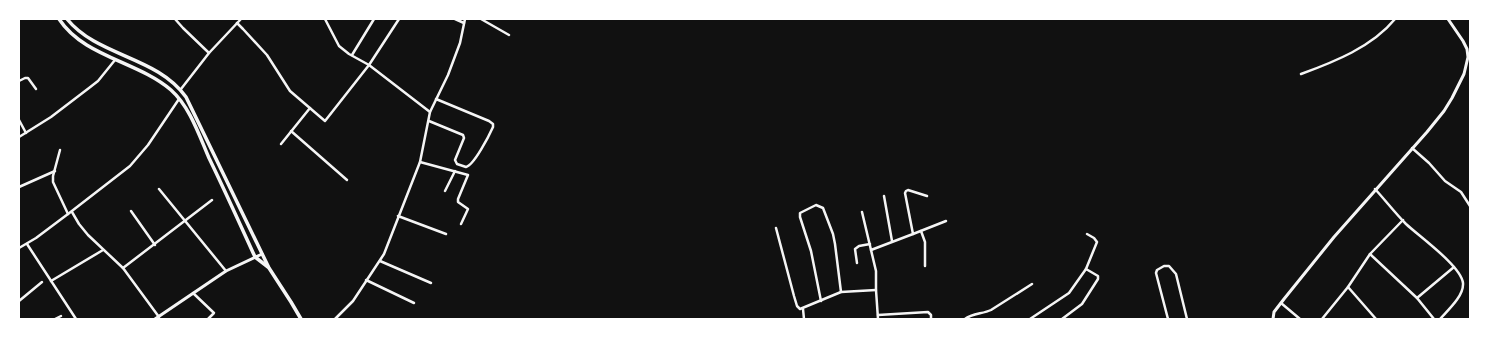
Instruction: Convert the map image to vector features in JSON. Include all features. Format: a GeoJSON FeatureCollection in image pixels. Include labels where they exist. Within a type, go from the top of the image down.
{"type":"FeatureCollection","features":[{"type":"Feature","properties":{"kind":"main road"},"geometry":{"type":"LineString","coordinates":[[59,19],[73,35],[90,47],[156,79],[179,98],[192,120],[255,257],[269,268]]}},
{"type":"Feature","properties":{"kind":"main road"},"geometry":{"type":"LineString","coordinates":[[67,19],[81,32],[102,45],[143,63],[161,73],[181,89],[269,268],[292,302],[301,319]]}},
{"type":"Feature","properties":{"kind":"main road"},"geometry":{"type":"LineString","coordinates":[[99,51],[102,45]]}},
{"type":"Feature","properties":{"kind":"main road"},"geometry":{"type":"LineString","coordinates":[[156,79],[161,73]]}},
{"type":"Feature","properties":{"kind":"main road"},"geometry":{"type":"LineString","coordinates":[[192,120],[196,118]]}},
{"type":"Feature","properties":{"kind":"main road"},"geometry":{"type":"LineString","coordinates":[[218,176],[223,174]]}},
{"type":"Feature","properties":{"kind":"street"},"geometry":{"type":"LineString","coordinates":[[175,19],[209,52]]}},
{"type":"Feature","properties":{"kind":"street"},"geometry":{"type":"LineString","coordinates":[[181,89],[209,52],[241,19]]}},
{"type":"Feature","properties":{"kind":"street"},"geometry":{"type":"LineString","coordinates":[[325,19],[339,46],[369,65],[430,112]]}},
{"type":"Feature","properties":{"kind":"street"},"geometry":{"type":"LineString","coordinates":[[352,55],[374,19]]}},
{"type":"Feature","properties":{"kind":"street"},"geometry":{"type":"LineString","coordinates":[[237,23],[267,55],[290,91],[325,121],[369,65],[399,19]]}},
{"type":"Feature","properties":{"kind":"street"},"geometry":{"type":"LineString","coordinates":[[455,19],[464,23]]}},
{"type":"Feature","properties":{"kind":"street"},"geometry":{"type":"LineString","coordinates":[[335,319],[353,301],[380,261],[390,239],[420,162],[430,112],[448,75],[460,43],[465,19]]}},
{"type":"Feature","properties":{"kind":"street"},"geometry":{"type":"LineString","coordinates":[[481,19],[509,35]]}},
{"type":"Feature","properties":{"kind":"street"},"geometry":{"type":"LineString","coordinates":[[1302,74],[1328,64],[1358,48],[1386,30],[1395,19]]}},
{"type":"Feature","properties":{"kind":"street"},"geometry":{"type":"LineString","coordinates":[[1273,319],[1274,312],[1334,236],[1444,111],[1461,80],[1467,65],[1467,49],[1448,19]]}},
{"type":"Feature","properties":{"kind":"street"},"geometry":{"type":"LineString","coordinates":[[19,137],[94,85],[116,59]]}},
{"type":"Feature","properties":{"kind":"street"},"geometry":{"type":"LineString","coordinates":[[19,81],[28,78],[36,88]]}},
{"type":"Feature","properties":{"kind":"street"},"geometry":{"type":"LineString","coordinates":[[19,248],[72,212],[138,159],[179,98]]}},
{"type":"Feature","properties":{"kind":"street"},"geometry":{"type":"LineString","coordinates":[[429,121],[463,134],[464,138],[455,160],[457,164],[466,167],[471,164],[483,147],[493,127],[493,124],[489,121],[436,99]]}},
{"type":"Feature","properties":{"kind":"street"},"geometry":{"type":"LineString","coordinates":[[280,144],[310,108]]}},
{"type":"Feature","properties":{"kind":"street"},"geometry":{"type":"LineString","coordinates":[[19,120],[26,133]]}},
{"type":"Feature","properties":{"kind":"street"},"geometry":{"type":"LineString","coordinates":[[291,131],[348,180]]}},
{"type":"Feature","properties":{"kind":"street"},"geometry":{"type":"LineString","coordinates":[[1412,148],[1429,163],[1445,181],[1461,192],[1470,206]]}},
{"type":"Feature","properties":{"kind":"street"},"geometry":{"type":"LineString","coordinates":[[60,150],[54,182],[57,193],[68,214]]}},
{"type":"Feature","properties":{"kind":"street"},"geometry":{"type":"LineString","coordinates":[[420,162],[468,175],[458,199],[458,202],[468,210],[461,224]]}},
{"type":"Feature","properties":{"kind":"street"},"geometry":{"type":"LineString","coordinates":[[19,187],[55,171]]}},
{"type":"Feature","properties":{"kind":"street"},"geometry":{"type":"LineString","coordinates":[[445,191],[454,171]]}},
{"type":"Feature","properties":{"kind":"street"},"geometry":{"type":"LineString","coordinates":[[159,189],[226,271]]}},
{"type":"Feature","properties":{"kind":"street"},"geometry":{"type":"LineString","coordinates":[[1375,189],[1402,220],[1454,267],[1461,277],[1463,284],[1462,290],[1457,300],[1440,319]]}},
{"type":"Feature","properties":{"kind":"street"},"geometry":{"type":"LineString","coordinates":[[913,234],[905,193],[908,190],[926,196]]}},
{"type":"Feature","properties":{"kind":"street"},"geometry":{"type":"LineString","coordinates":[[884,196],[892,241]]}},
{"type":"Feature","properties":{"kind":"street"},"geometry":{"type":"LineString","coordinates":[[123,268],[212,200]]}},
{"type":"Feature","properties":{"kind":"street"},"geometry":{"type":"LineString","coordinates":[[821,301],[811,251],[800,217],[800,213],[816,205],[823,208],[833,234],[841,292]]}},
{"type":"Feature","properties":{"kind":"street"},"geometry":{"type":"LineString","coordinates":[[131,211],[155,244]]}},
{"type":"Feature","properties":{"kind":"street"},"geometry":{"type":"LineString","coordinates":[[72,212],[80,226],[123,268],[159,316]]}},
{"type":"Feature","properties":{"kind":"street"},"geometry":{"type":"LineString","coordinates":[[862,212],[876,271],[878,319]]}},
{"type":"Feature","properties":{"kind":"street"},"geometry":{"type":"LineString","coordinates":[[398,216],[446,234]]}},
{"type":"Feature","properties":{"kind":"street"},"geometry":{"type":"LineString","coordinates":[[1322,319],[1348,287],[1370,254],[1402,220]]}},
{"type":"Feature","properties":{"kind":"street"},"geometry":{"type":"LineString","coordinates":[[871,250],[946,221]]}},
{"type":"Feature","properties":{"kind":"street"},"geometry":{"type":"LineString","coordinates":[[776,228],[797,306],[800,309],[841,292],[876,290]]}},
{"type":"Feature","properties":{"kind":"street"},"geometry":{"type":"LineString","coordinates":[[921,231],[925,242],[925,266]]}},
{"type":"Feature","properties":{"kind":"street"},"geometry":{"type":"LineString","coordinates":[[1030,319],[1069,293],[1086,269],[1097,242],[1094,238],[1087,234]]}},
{"type":"Feature","properties":{"kind":"street"},"geometry":{"type":"LineString","coordinates":[[27,244],[76,319]]}},
{"type":"Feature","properties":{"kind":"street"},"geometry":{"type":"LineString","coordinates":[[857,262],[855,249],[859,246],[870,244]]}},
{"type":"Feature","properties":{"kind":"street"},"geometry":{"type":"LineString","coordinates":[[51,281],[103,250]]}},
{"type":"Feature","properties":{"kind":"street"},"geometry":{"type":"LineString","coordinates":[[155,319],[226,271],[262,254]]}},
{"type":"Feature","properties":{"kind":"street"},"geometry":{"type":"LineString","coordinates":[[1370,254],[1417,298],[1434,319]]}},
{"type":"Feature","properties":{"kind":"street"},"geometry":{"type":"LineString","coordinates":[[380,261],[431,283]]}},
{"type":"Feature","properties":{"kind":"street"},"geometry":{"type":"LineString","coordinates":[[1168,319],[1156,273],[1157,270],[1164,266],[1169,266],[1176,274],[1187,319]]}},
{"type":"Feature","properties":{"kind":"street"},"geometry":{"type":"LineString","coordinates":[[1417,298],[1454,267]]}},
{"type":"Feature","properties":{"kind":"street"},"geometry":{"type":"LineString","coordinates":[[1062,319],[1082,304],[1097,282],[1098,276],[1086,269]]}},
{"type":"Feature","properties":{"kind":"street"},"geometry":{"type":"LineString","coordinates":[[366,280],[414,303]]}},
{"type":"Feature","properties":{"kind":"street"},"geometry":{"type":"LineString","coordinates":[[19,301],[42,282]]}},
{"type":"Feature","properties":{"kind":"street"},"geometry":{"type":"LineString","coordinates":[[965,319],[968,316],[985,313],[991,310],[1032,284]]}},
{"type":"Feature","properties":{"kind":"street"},"geometry":{"type":"LineString","coordinates":[[1348,287],[1376,319]]}},
{"type":"Feature","properties":{"kind":"street"},"geometry":{"type":"LineString","coordinates":[[193,293],[214,313],[208,319]]}},
{"type":"Feature","properties":{"kind":"street"},"geometry":{"type":"LineString","coordinates":[[1281,303],[1300,319]]}},
{"type":"Feature","properties":{"kind":"street"},"geometry":{"type":"LineString","coordinates":[[803,309],[804,319]]}},
{"type":"Feature","properties":{"kind":"street"},"geometry":{"type":"LineString","coordinates":[[878,315],[928,312],[931,315],[931,319]]}},
{"type":"Feature","properties":{"kind":"street"},"geometry":{"type":"LineString","coordinates":[[55,319],[60,316]]}}]}
